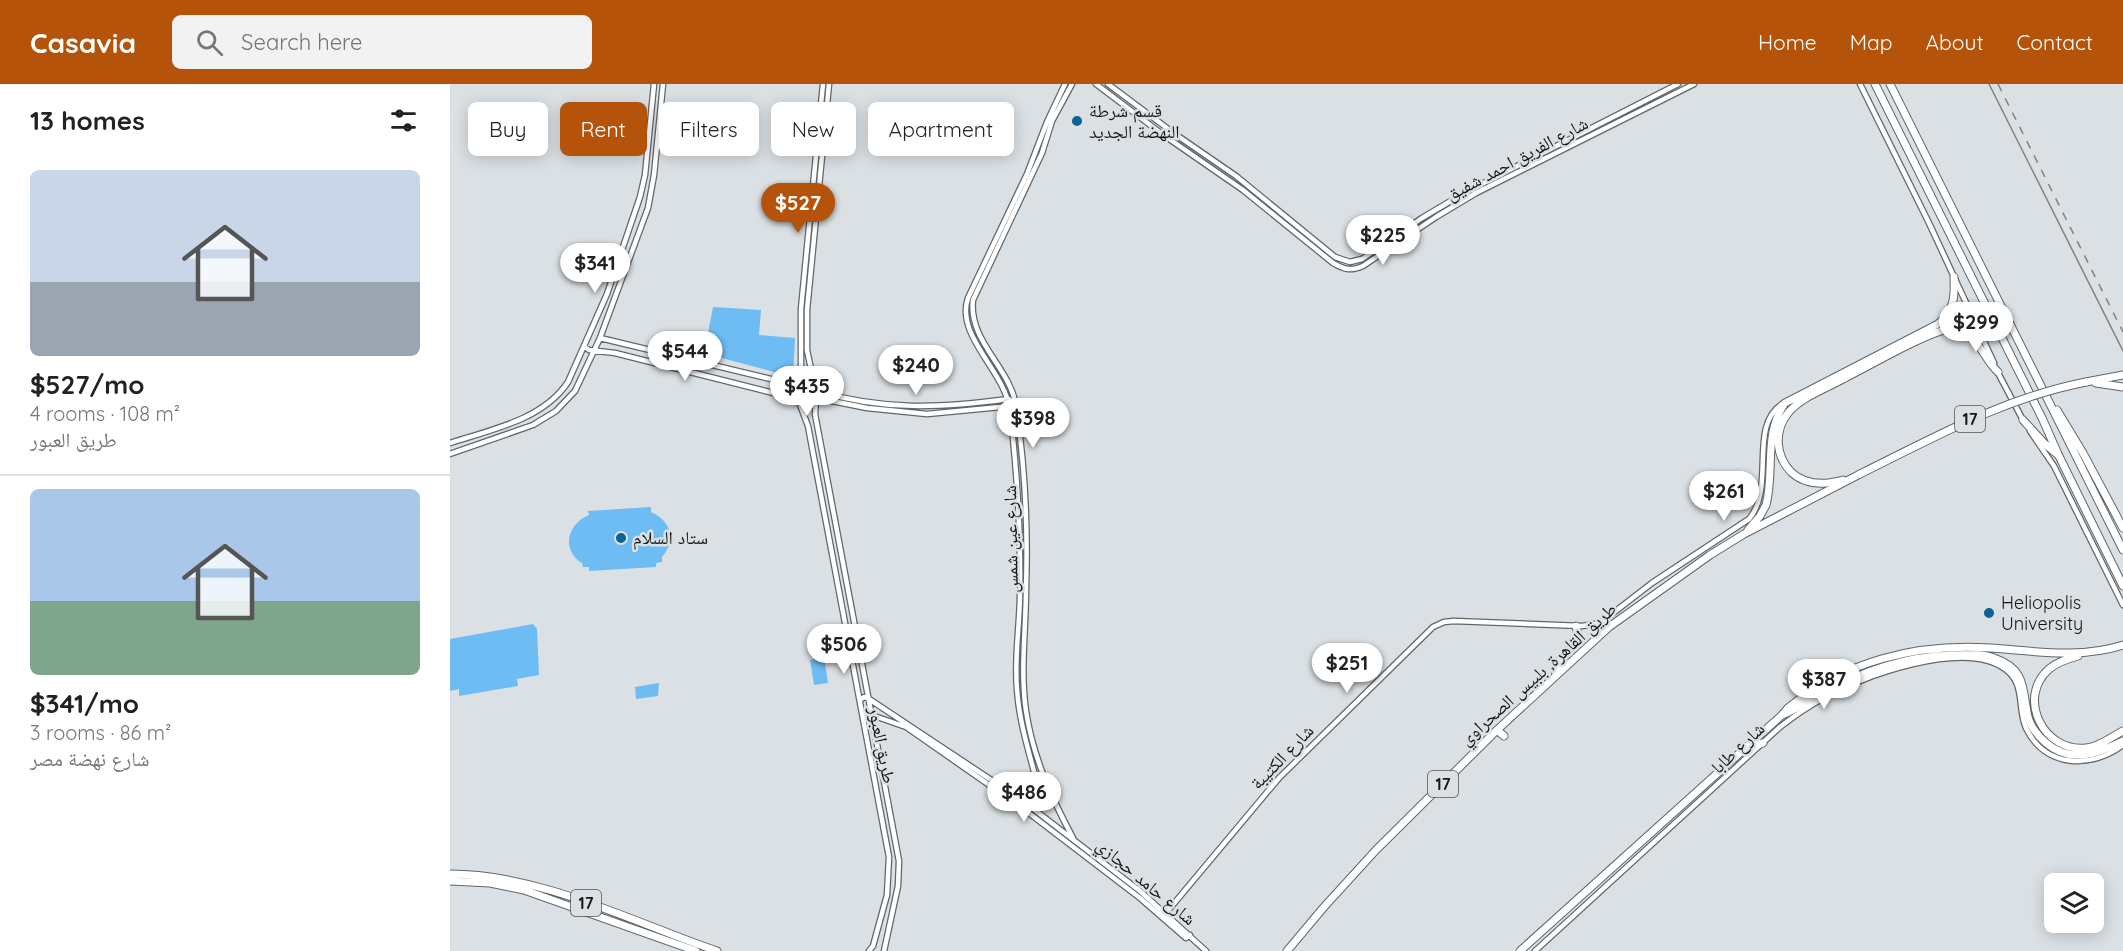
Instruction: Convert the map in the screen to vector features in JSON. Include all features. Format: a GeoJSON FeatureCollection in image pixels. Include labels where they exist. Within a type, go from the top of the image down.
{"type":"FeatureCollection","features":[{"type":"Feature","properties":{"kind":"highway"},"geometry":{"type":"LineString","coordinates":[[1875,84],[2043,420],[2123,586]]}},
{"type":"Feature","properties":{"kind":"highway"},"geometry":{"type":"LineString","coordinates":[[1890,84],[2123,550]]}},
{"type":"Feature","properties":{"kind":"highway"},"geometry":{"type":"LineString","coordinates":[[1744,534],[1757,520],[1766,505],[1772,431],[1779,413],[1788,401],[1938,324],[1952,306],[1954,277]]}},
{"type":"Feature","properties":{"kind":"highway"},"geometry":{"type":"LineString","coordinates":[[1860,474],[1837,482],[1820,484],[1804,480],[1791,471],[1781,457],[1778,441],[1781,425],[1793,408],[1871,365],[1947,329],[1960,330],[1972,337],[1998,372]]}},
{"type":"Feature","properties":{"kind":"highway","name":"طريق القاهرة, بلبيس الصحراوي"},"geometry":{"type":"LineString","coordinates":[[1287,951],[1376,850],[1497,730],[1609,627],[1673,579],[1744,534],[1993,409],[2035,394],[2123,375]]}},
{"type":"Feature","properties":{"kind":"highway"},"geometry":{"type":"LineString","coordinates":[[2086,382],[2123,387]]}},
{"type":"Feature","properties":{"kind":"highway"},"geometry":{"type":"LineString","coordinates":[[2046,395],[2083,453],[2123,528]]}},
{"type":"Feature","properties":{"kind":"highway"},"geometry":{"type":"LineString","coordinates":[[2023,420],[2045,444],[2058,454]]}},
{"type":"Feature","properties":{"kind":"highway"},"geometry":{"type":"LineString","coordinates":[[1556,674],[1556,666],[1576,638],[1578,632],[1576,626]]}},
{"type":"Feature","properties":{"kind":"highway"},"geometry":{"type":"LineString","coordinates":[[2123,645],[2058,663],[2044,674],[2035,694],[2034,705],[2040,725],[2054,741],[2066,747],[2095,746],[2123,731]]}},
{"type":"Feature","properties":{"kind":"highway"},"geometry":{"type":"LineString","coordinates":[[1520,951],[1713,773],[1748,747],[1795,702],[1843,673],[1871,662],[1911,652],[1940,648],[1973,647],[2042,653],[2088,653]]}},
{"type":"Feature","properties":{"kind":"highway"},"geometry":{"type":"LineString","coordinates":[[1782,715],[1857,676],[1895,663],[1987,656],[2009,666],[2020,677],[2024,685],[2032,728],[2056,750],[2085,756],[2123,743]]}},
{"type":"Feature","properties":{"kind":"highway"},"geometry":{"type":"LineString","coordinates":[[1497,730],[1504,736]]}},
{"type":"Feature","properties":{"kind":"highway"},"geometry":{"type":"LineString","coordinates":[[1748,747],[1762,743]]}},
{"type":"Feature","properties":{"kind":"highway","name":"17"},"geometry":{"type":"LineString","coordinates":[[450,874],[490,877],[523,883],[640,921],[717,951]]}},
{"type":"Feature","properties":{"kind":"highway","name":"17"},"geometry":{"type":"LineString","coordinates":[[450,881],[490,883],[524,890],[696,951]]}},
{"type":"Feature","properties":{"kind":"highway"},"geometry":{"type":"LineString","coordinates":[[1561,902],[1567,909]]}},
{"type":"Feature","properties":{"kind":"highway"},"geometry":{"type":"LineString","coordinates":[[637,930],[641,928],[640,921]]}},
{"type":"Feature","properties":{"kind":"highway"},"geometry":{"type":"LineString","coordinates":[[651,935],[654,927]]}},
{"type":"Feature","properties":{"kind":"street"},"geometry":{"type":"LineString","coordinates":[[450,443],[539,411],[558,395],[568,382],[607,294],[643,184],[654,84]]}},
{"type":"Feature","properties":{"kind":"street"},"geometry":{"type":"LineString","coordinates":[[450,454],[524,429],[555,412],[575,391],[596,350],[648,208],[653,186],[663,84]]}},
{"type":"Feature","properties":{"kind":"street"},"geometry":{"type":"LineString","coordinates":[[798,400],[796,392],[800,386],[801,309],[823,84]]}},
{"type":"Feature","properties":{"kind":"street"},"geometry":{"type":"LineString","coordinates":[[817,399],[807,350],[807,309],[829,84]]}},
{"type":"Feature","properties":{"kind":"street","name":"شارع عين شمس"},"geometry":{"type":"LineString","coordinates":[[1023,801],[1035,792],[1037,783],[1022,724],[1017,691],[1020,590],[1019,511],[1009,406],[999,379],[969,327],[966,303],[1027,174],[1047,122],[1065,84]]}},
{"type":"Feature","properties":{"kind":"street","name":"شارع عين شمس"},"geometry":{"type":"LineString","coordinates":[[1072,84],[1052,121],[1042,153],[973,300],[971,312],[974,324],[1004,373],[1015,398],[1026,518],[1023,664],[1026,711],[1036,756],[1044,778],[1073,838]]}},
{"type":"Feature","properties":{"kind":"street","name":"شارع الفريق احمد شفيق"},"geometry":{"type":"LineString","coordinates":[[1096,84],[1308,239],[1339,259],[1354,262],[1365,258],[1432,212],[1545,151],[1678,84]]}},
{"type":"Feature","properties":{"kind":"street","name":"شارع الفريق احمد شفيق"},"geometry":{"type":"LineString","coordinates":[[1108,84],[1259,195],[1333,263],[1345,270],[1363,266],[1436,217],[1510,176],[1694,84]]}},
{"type":"Feature","properties":{"kind":"street"},"geometry":{"type":"LineString","coordinates":[[1860,84],[1998,372],[2023,420],[2054,466],[2123,605]]}},
{"type":"Feature","properties":{"kind":"street"},"geometry":{"type":"LineString","coordinates":[[1255,200],[1259,195]]}},
{"type":"Feature","properties":{"kind":"street"},"geometry":{"type":"LineString","coordinates":[[1432,212],[1436,217]]}},
{"type":"Feature","properties":{"kind":"street"},"geometry":{"type":"LineString","coordinates":[[1422,218],[1426,224]]}},
{"type":"Feature","properties":{"kind":"street"},"geometry":{"type":"LineString","coordinates":[[626,237],[635,240]]}},
{"type":"Feature","properties":{"kind":"street"},"geometry":{"type":"LineString","coordinates":[[623,246],[632,250]]}},
{"type":"Feature","properties":{"kind":"street"},"geometry":{"type":"LineString","coordinates":[[600,338],[800,386],[810,384],[816,389],[858,401],[903,407],[942,406],[1015,398]]}},
{"type":"Feature","properties":{"kind":"street"},"geometry":{"type":"LineString","coordinates":[[585,347],[589,350],[615,353],[680,369],[798,400],[806,405],[817,399],[867,408],[927,414],[1016,406]]}},
{"type":"Feature","properties":{"kind":"street"},"geometry":{"type":"LineString","coordinates":[[680,369],[683,358]]}},
{"type":"Feature","properties":{"kind":"street"},"geometry":{"type":"LineString","coordinates":[[558,395],[566,403]]}},
{"type":"Feature","properties":{"kind":"street","name":"طريق العبور"},"geometry":{"type":"LineString","coordinates":[[817,399],[815,414],[899,861],[898,886],[884,951]]}},
{"type":"Feature","properties":{"kind":"street","name":"طريق العبور"},"geometry":{"type":"LineString","coordinates":[[798,400],[808,426],[889,857],[887,895],[871,949]]}},
{"type":"Feature","properties":{"kind":"street","name":"شارع الكتيبة"},"geometry":{"type":"LineString","coordinates":[[1166,913],[1274,783],[1433,627],[1454,621],[1576,626],[1595,624],[1749,519],[1758,505],[1762,490],[1767,425],[1773,411],[1788,401]]}},
{"type":"Feature","properties":{"kind":"street"},"geometry":{"type":"LineString","coordinates":[[548,404],[555,412]]}},
{"type":"Feature","properties":{"kind":"street","name":"شارع طابا"},"geometry":{"type":"LineString","coordinates":[[1535,951],[1762,743],[1800,712],[1843,688],[1877,674],[1930,659]]}},
{"type":"Feature","properties":{"kind":"street"},"geometry":{"type":"LineString","coordinates":[[860,700],[864,697],[869,699]]}},
{"type":"Feature","properties":{"kind":"street","name":"شارع حامد حجازي"},"geometry":{"type":"LineString","coordinates":[[869,699],[1023,801],[1073,838],[1166,913],[1188,937]]}},
{"type":"Feature","properties":{"kind":"street","name":"شارع حامد حجازي"},"geometry":{"type":"LineString","coordinates":[[862,712],[906,727],[1013,801],[1206,951]]}},
{"type":"Feature","properties":{"kind":"street"},"geometry":{"type":"LineString","coordinates":[[871,949],[878,951]]}},
{"type":"Feature","properties":{"kind":"shaded area"},"geometry":{"type":"Polygon","coordinates":[[[713,307],[761,310],[759,335],[795,338],[793,377],[692,350],[692,332],[708,333],[713,307]]]}},
{"type":"Feature","properties":{"kind":"shaded area"},"geometry":{"type":"Polygon","coordinates":[[[651,507],[651,512],[663,520],[670,532],[667,551],[662,557],[662,562],[656,563],[656,567],[589,571],[589,567],[583,567],[582,563],[575,558],[571,551],[569,538],[576,524],[589,515],[588,511],[651,507]]]}},
{"type":"Feature","properties":{"kind":"shaded area"},"geometry":{"type":"Polygon","coordinates":[[[533,624],[537,629],[539,675],[517,679],[518,686],[459,696],[459,689],[450,691],[450,639],[533,624]]]}},
{"type":"Feature","properties":{"kind":"shaded area"},"geometry":{"type":"Polygon","coordinates":[[[824,657],[828,683],[814,685],[810,660],[824,657]]]}},
{"type":"Feature","properties":{"kind":"shaded area"},"geometry":{"type":"Polygon","coordinates":[[[659,683],[658,696],[636,699],[635,687],[659,683]]]}},
{"type":"Feature","properties":{"kind":"tram line"},"geometry":{"type":"LineString","coordinates":[[1989,84],[2123,351]]}},
{"type":"Feature","properties":{"kind":"railway"},"geometry":{"type":"LineString","coordinates":[[1998,84],[2123,332]]}},
{"type":"Feature","properties":{"kind":"place","name":"قسم شرطة النهضة الجديد"},"geometry":{"type":"Point","coordinates":[1077,121]}},
{"type":"Feature","properties":{"kind":"place","name":"ستاد السلام"},"geometry":{"type":"Point","coordinates":[621,538]}},
{"type":"Feature","properties":{"kind":"place","name":"Heliopolis University"},"geometry":{"type":"Point","coordinates":[1989,613]}}]}
